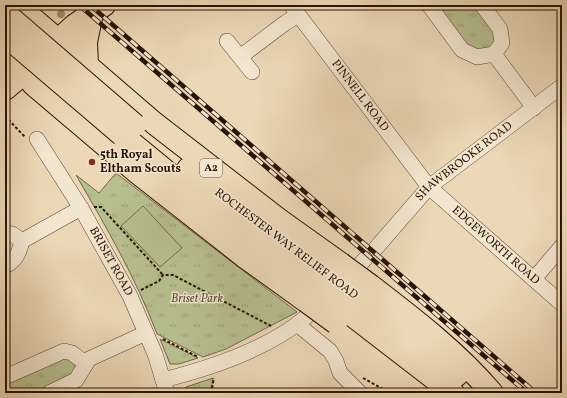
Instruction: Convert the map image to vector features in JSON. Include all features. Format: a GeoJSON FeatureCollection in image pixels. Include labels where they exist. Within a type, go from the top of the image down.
{"type":"FeatureCollection","features":[{"type":"Feature","properties":{"kind":"highway"},"geometry":{"type":"LineString","coordinates":[[56,43],[98,9]]}},
{"type":"Feature","properties":{"kind":"highway"},"geometry":{"type":"LineString","coordinates":[[87,65],[86,42],[98,9]]}},
{"type":"Feature","properties":{"kind":"highway","name":"A2"},"geometry":{"type":"LineString","coordinates":[[28,12],[56,43],[87,65],[154,123],[278,220],[327,288],[354,305],[416,320],[472,369],[492,393]]}},
{"type":"Feature","properties":{"kind":"highway","name":"ROCHESTER WAY RELIEF ROAD"},"geometry":{"type":"LineString","coordinates":[[5,13],[195,195],[327,288]]}},
{"type":"Feature","properties":{"kind":"highway","name":"ROCHESTER WAY RELIEF ROAD"},"geometry":{"type":"LineString","coordinates":[[5,35],[128,130]]}},
{"type":"Feature","properties":{"kind":"highway","name":"A2"},"geometry":{"type":"LineString","coordinates":[[5,54],[27,71],[33,84],[138,173],[245,257],[327,288],[354,305],[438,393]]}},
{"type":"Feature","properties":{"kind":"highway"},"geometry":{"type":"LineString","coordinates":[[5,88],[27,71]]}},
{"type":"Feature","properties":{"kind":"highway","name":"ROCHESTER WAY RELIEF ROAD"},"geometry":{"type":"LineString","coordinates":[[354,305],[453,393]]}},
{"type":"Feature","properties":{"kind":"highway","name":"ROCHESTER WAY RELIEF ROAD"},"geometry":{"type":"LineString","coordinates":[[354,305],[480,393]]}},
{"type":"Feature","properties":{"kind":"street"},"geometry":{"type":"LineString","coordinates":[[429,5],[462,50],[477,57],[494,54],[502,43],[500,29],[482,5]]}},
{"type":"Feature","properties":{"kind":"street"},"geometry":{"type":"LineString","coordinates":[[240,57],[284,23],[295,10]]}},
{"type":"Feature","properties":{"kind":"street","name":"PINNELL ROAD"},"geometry":{"type":"LineString","coordinates":[[295,10],[429,188]]}},
{"type":"Feature","properties":{"kind":"street"},"geometry":{"type":"LineString","coordinates":[[227,41],[252,72]]}},
{"type":"Feature","properties":{"kind":"street"},"geometry":{"type":"LineString","coordinates":[[494,54],[534,108]]}},
{"type":"Feature","properties":{"kind":"street","name":"SHAWBROOKE ROAD"},"geometry":{"type":"LineString","coordinates":[[376,248],[429,188],[562,86]]}},
{"type":"Feature","properties":{"kind":"street","name":"BRISET ROAD"},"geometry":{"type":"LineString","coordinates":[[32,140],[81,208],[130,296],[155,354],[165,386]]}},
{"type":"Feature","properties":{"kind":"street","name":"EDGEWORTH ROAD"},"geometry":{"type":"LineString","coordinates":[[429,188],[562,304]]}},
{"type":"Feature","properties":{"kind":"street"},"geometry":{"type":"LineString","coordinates":[[5,266],[13,262],[20,251],[22,241],[81,208]]}},
{"type":"Feature","properties":{"kind":"street"},"geometry":{"type":"LineString","coordinates":[[5,234],[12,234],[22,241]]}},
{"type":"Feature","properties":{"kind":"street"},"geometry":{"type":"LineString","coordinates":[[534,279],[562,246]]}},
{"type":"Feature","properties":{"kind":"street"},"geometry":{"type":"LineString","coordinates":[[165,386],[240,355],[283,332],[327,288]]}},
{"type":"Feature","properties":{"kind":"street"},"geometry":{"type":"LineString","coordinates":[[327,288],[330,351],[336,361],[340,373],[360,393]]}},
{"type":"Feature","properties":{"kind":"street"},"geometry":{"type":"LineString","coordinates":[[50,393],[76,380],[85,363],[95,356],[146,333]]}},
{"type":"Feature","properties":{"kind":"street"},"geometry":{"type":"LineString","coordinates":[[5,377],[64,351],[72,353],[85,363]]}},
{"type":"Feature","properties":{"kind":"path"},"geometry":{"type":"LineString","coordinates":[[5,116],[32,140]]}},
{"type":"Feature","properties":{"kind":"path"},"geometry":{"type":"LineString","coordinates":[[81,208],[101,207],[164,275],[173,275],[283,332]]}},
{"type":"Feature","properties":{"kind":"path"},"geometry":{"type":"LineString","coordinates":[[130,296],[159,281],[164,275]]}},
{"type":"Feature","properties":{"kind":"path"},"geometry":{"type":"LineString","coordinates":[[146,333],[153,334],[200,358],[211,366],[214,377],[211,393]]}},
{"type":"Feature","properties":{"kind":"green space"},"geometry":{"type":"Polygon","coordinates":[[[435,5],[476,5],[493,27],[495,41],[489,49],[470,50],[435,5]]]}},
{"type":"Feature","properties":{"kind":"green space","name":"Briset Park"},"geometry":{"type":"Polygon","coordinates":[[[116,173],[297,312],[226,349],[203,357],[157,334],[130,273],[76,175],[99,193],[116,173]]]}},
{"type":"Feature","properties":{"kind":"green space"},"geometry":{"type":"Polygon","coordinates":[[[143,206],[182,248],[160,267],[121,226],[143,206]]]}},
{"type":"Feature","properties":{"kind":"green space"},"geometry":{"type":"Polygon","coordinates":[[[160,339],[198,358],[179,364],[170,364],[160,339]]]}},
{"type":"Feature","properties":{"kind":"green space"},"geometry":{"type":"Polygon","coordinates":[[[66,357],[76,364],[76,367],[62,382],[45,390],[35,392],[5,393],[5,382],[66,357]]]}},
{"type":"Feature","properties":{"kind":"green space"},"geometry":{"type":"Polygon","coordinates":[[[213,378],[210,393],[182,393],[186,387],[213,378]]]}},
{"type":"Feature","properties":{"kind":"railway"},"geometry":{"type":"LineString","coordinates":[[79,5],[527,393]]}},
{"type":"Feature","properties":{"kind":"railway"},"geometry":{"type":"LineString","coordinates":[[90,5],[536,393]]}},
{"type":"Feature","properties":{"kind":"place","name":"5th Royal Eltham Scouts"},"geometry":{"type":"Point","coordinates":[92,162]}}]}
